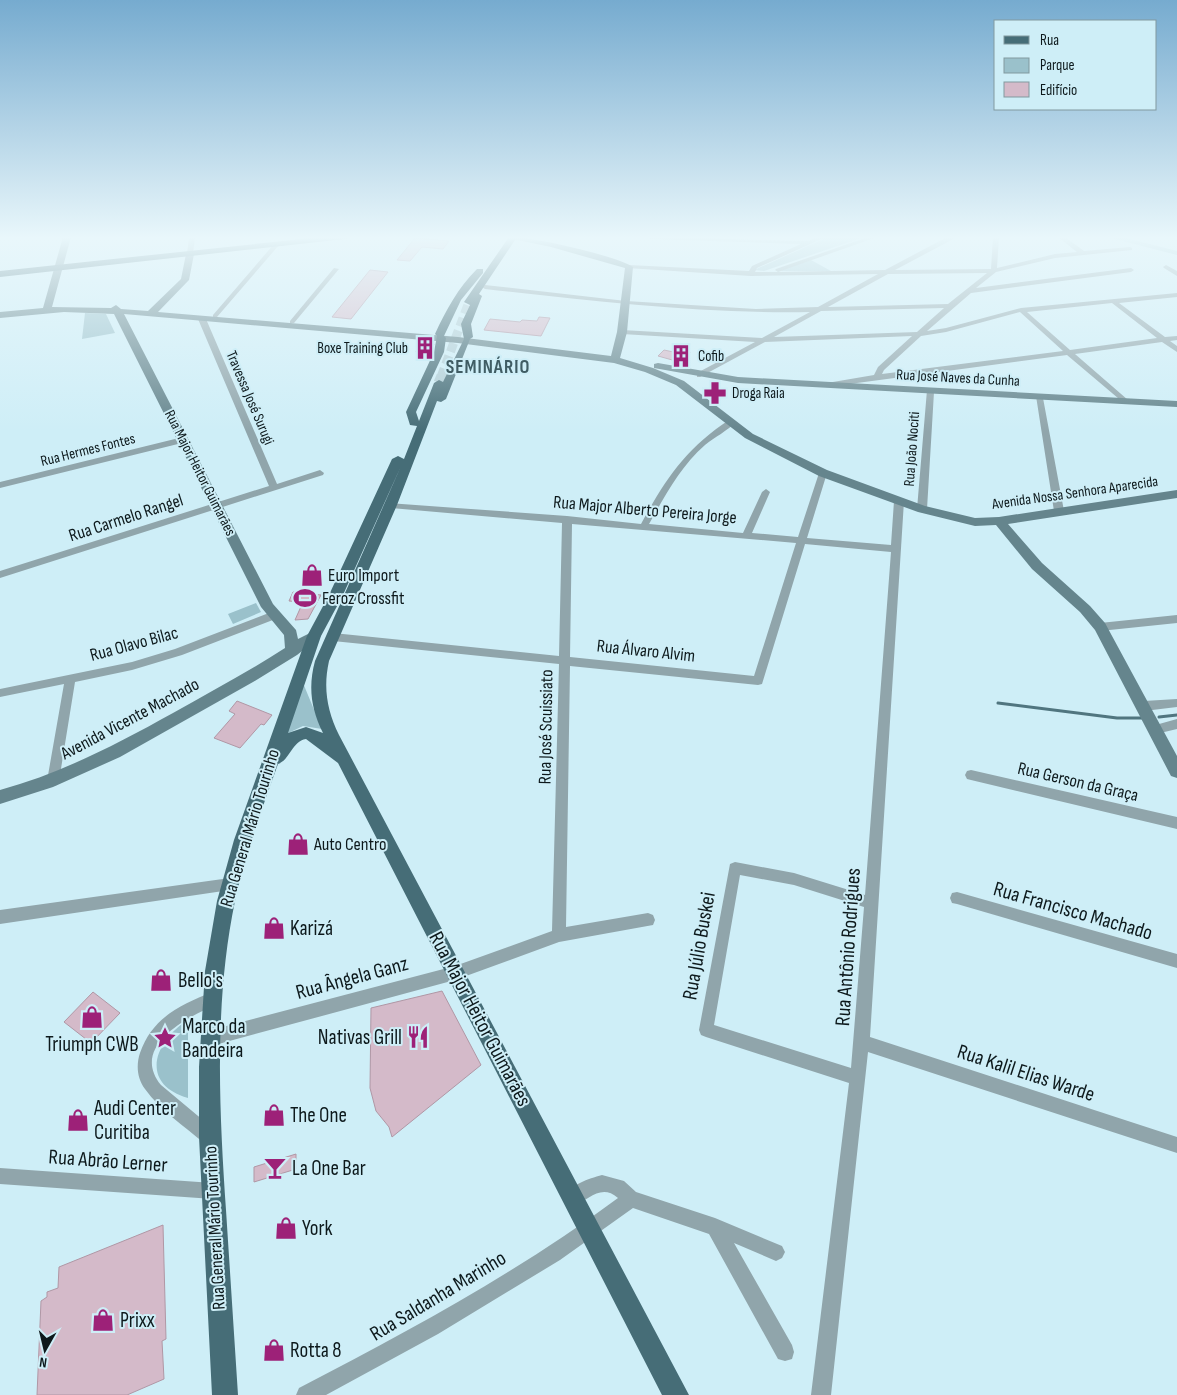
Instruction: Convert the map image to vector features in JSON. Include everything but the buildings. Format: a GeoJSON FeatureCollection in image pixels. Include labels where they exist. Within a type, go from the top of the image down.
{"type":"FeatureCollection","features":[{"type":"Feature","properties":{"kind":"main road"},"geometry":{"type":"LineString","coordinates":[[48,308],[50,302]]}},
{"type":"Feature","properties":{"kind":"main road"},"geometry":{"type":"LineString","coordinates":[[153,313],[164,302]]}},
{"type":"Feature","properties":{"kind":"main road"},"geometry":{"type":"LineString","coordinates":[[455,302],[448,314],[441,336],[440,352],[411,412],[418,423],[435,414],[467,339],[466,327],[469,314],[476,302]]}},
{"type":"Feature","properties":{"kind":"main road"},"geometry":{"type":"LineString","coordinates":[[616,359],[626,303]]}},
{"type":"Feature","properties":{"kind":"main road","name":"Avenida Nossa Senhora Aparecida"},"geometry":{"type":"LineString","coordinates":[[0,313],[48,308],[215,316],[441,336],[616,359],[654,372],[690,389],[732,422],[770,448],[823,473],[922,509],[975,522],[999,521],[1177,494]]}},
{"type":"Feature","properties":{"kind":"main road","name":"Rua Major Heitor Guimarães"},"geometry":{"type":"LineString","coordinates":[[117,310],[274,615],[291,634]]}},
{"type":"Feature","properties":{"kind":"main road","name":"Avenida Nossa Senhora Aparecida"},"geometry":{"type":"LineString","coordinates":[[153,313],[202,319],[441,336]]}},
{"type":"Feature","properties":{"kind":"main road","name":"Rua José Naves da Cunha"},"geometry":{"type":"LineString","coordinates":[[616,359],[700,375],[738,380],[1039,398],[1177,404]]}},
{"type":"Feature","properties":{"kind":"main road"},"geometry":{"type":"LineString","coordinates":[[690,389],[690,383],[700,375]]}},
{"type":"Feature","properties":{"kind":"main road","name":"Rua General Mário Tourinho"},"geometry":{"type":"LineString","coordinates":[[225,1395],[210,1137],[213,1000],[219,942],[230,884],[261,787],[314,636],[336,595],[418,423],[435,382]]}},
{"type":"Feature","properties":{"kind":"main road","name":"Rua General Mário Tourinho"},"geometry":{"type":"LineString","coordinates":[[333,638],[391,505],[418,423]]}},
{"type":"Feature","properties":{"kind":"main road"},"geometry":{"type":"LineString","coordinates":[[999,521],[1037,566],[1086,609],[1100,626],[1177,770]]}},
{"type":"Feature","properties":{"kind":"main road"},"geometry":{"type":"LineString","coordinates":[[292,652],[291,634],[314,636]]}},
{"type":"Feature","properties":{"kind":"main road","name":"Rua Álvaro Alvim"},"geometry":{"type":"LineString","coordinates":[[314,636],[333,638]]}},
{"type":"Feature","properties":{"kind":"main road","name":"Avenida Vicente Machado"},"geometry":{"type":"LineString","coordinates":[[0,797],[53,781],[110,755],[274,664],[314,636]]}},
{"type":"Feature","properties":{"kind":"main road","name":"Rua Major Heitor Guimarães"},"geometry":{"type":"LineString","coordinates":[[333,638],[319,670],[316,695],[321,711],[455,973],[676,1395]]}},
{"type":"Feature","properties":{"kind":"main road"},"geometry":{"type":"LineString","coordinates":[[274,664],[303,667]]}},
{"type":"Feature","properties":{"kind":"main road"},"geometry":{"type":"LineString","coordinates":[[261,787],[288,741],[301,732],[315,734],[347,764]]}},
{"type":"Feature","properties":{"kind":"street"},"geometry":{"type":"LineString","coordinates":[[215,316],[227,302]]}},
{"type":"Feature","properties":{"kind":"street"},"geometry":{"type":"LineString","coordinates":[[292,322],[309,302]]}},
{"type":"Feature","properties":{"kind":"street"},"geometry":{"type":"LineString","coordinates":[[618,302],[756,311],[818,311],[950,306]]}},
{"type":"Feature","properties":{"kind":"street"},"geometry":{"type":"LineString","coordinates":[[700,375],[834,302]]}},
{"type":"Feature","properties":{"kind":"street"},"geometry":{"type":"LineString","coordinates":[[877,376],[881,369],[955,302]]}},
{"type":"Feature","properties":{"kind":"street"},"geometry":{"type":"LineString","coordinates":[[622,332],[763,340],[920,334],[946,330],[1021,310],[1102,302]]}},
{"type":"Feature","properties":{"kind":"street"},"geometry":{"type":"LineString","coordinates":[[1114,302],[1177,350]]}},
{"type":"Feature","properties":{"kind":"street"},"geometry":{"type":"LineString","coordinates":[[1021,310],[1125,402]]}},
{"type":"Feature","properties":{"kind":"street","name":"Travessa José Surugi"},"geometry":{"type":"LineString","coordinates":[[202,319],[274,488]]}},
{"type":"Feature","properties":{"kind":"street"},"geometry":{"type":"LineString","coordinates":[[932,323],[946,330]]}},
{"type":"Feature","properties":{"kind":"street"},"geometry":{"type":"LineString","coordinates":[[823,386],[877,376],[1177,338]]}},
{"type":"Feature","properties":{"kind":"street"},"geometry":{"type":"LineString","coordinates":[[725,361],[726,372],[738,380]]}},
{"type":"Feature","properties":{"kind":"street"},"geometry":{"type":"LineString","coordinates":[[894,375],[901,386],[907,390]]}},
{"type":"Feature","properties":{"kind":"street","name":"Rua João Nociti"},"geometry":{"type":"LineString","coordinates":[[922,509],[930,392]]}},
{"type":"Feature","properties":{"kind":"street"},"geometry":{"type":"LineString","coordinates":[[1039,398],[1059,511]]}},
{"type":"Feature","properties":{"kind":"street"},"geometry":{"type":"LineString","coordinates":[[644,526],[661,493],[682,462],[707,437],[732,422]]}},
{"type":"Feature","properties":{"kind":"street","name":"Rua Hermes Fontes"},"geometry":{"type":"LineString","coordinates":[[0,485],[183,440]]}},
{"type":"Feature","properties":{"kind":"street","name":"Rua Carmelo Rangel"},"geometry":{"type":"LineString","coordinates":[[0,575],[320,473]]}},
{"type":"Feature","properties":{"kind":"street","name":"Rua Álvaro Alvim"},"geometry":{"type":"LineString","coordinates":[[333,638],[758,681],[823,473]]}},
{"type":"Feature","properties":{"kind":"street"},"geometry":{"type":"LineString","coordinates":[[747,535],[766,492]]}},
{"type":"Feature","properties":{"kind":"street","name":"Rua Antônio Rodrigues"},"geometry":{"type":"LineString","coordinates":[[821,1395],[862,1042],[899,500]]}},
{"type":"Feature","properties":{"kind":"street","name":"Rua Major Alberto Pereira Jorge"},"geometry":{"type":"LineString","coordinates":[[391,505],[896,549]]}},
{"type":"Feature","properties":{"kind":"street","name":"Rua José Scuissiato"},"geometry":{"type":"LineString","coordinates":[[559,936],[567,519]]}},
{"type":"Feature","properties":{"kind":"street","name":"Rua Olavo Bilac"},"geometry":{"type":"LineString","coordinates":[[0,693],[154,660],[274,615]]}},
{"type":"Feature","properties":{"kind":"street"},"geometry":{"type":"LineString","coordinates":[[1100,626],[1177,619]]}},
{"type":"Feature","properties":{"kind":"street"},"geometry":{"type":"LineString","coordinates":[[53,781],[70,679]]}},
{"type":"Feature","properties":{"kind":"street"},"geometry":{"type":"LineString","coordinates":[[1144,706],[1177,703]]}},
{"type":"Feature","properties":{"kind":"street"},"geometry":{"type":"LineString","coordinates":[[1156,729],[1177,724]]}},
{"type":"Feature","properties":{"kind":"street","name":"Rua Gerson da Graça"},"geometry":{"type":"LineString","coordinates":[[971,775],[1177,823]]}},
{"type":"Feature","properties":{"kind":"street","name":"Rua Júlio Buskei"},"geometry":{"type":"LineString","coordinates":[[858,1078],[706,1030],[734,868],[794,878],[872,904]]}},
{"type":"Feature","properties":{"kind":"street"},"geometry":{"type":"LineString","coordinates":[[0,917],[230,884]]}},
{"type":"Feature","properties":{"kind":"street","name":"Rua Francisco Machado"},"geometry":{"type":"LineString","coordinates":[[957,898],[1177,961]]}},
{"type":"Feature","properties":{"kind":"street","name":"Rua Ângela Ganz"},"geometry":{"type":"LineString","coordinates":[[211,1038],[455,973],[559,936],[648,920]]}},
{"type":"Feature","properties":{"kind":"street"},"geometry":{"type":"LineString","coordinates":[[210,1137],[149,1082],[145,1061],[150,1045],[162,1028],[181,1013],[213,1000]]}},
{"type":"Feature","properties":{"kind":"street","name":"Rua Kalil Elias Warde"},"geometry":{"type":"LineString","coordinates":[[862,1042],[1177,1145]]}},
{"type":"Feature","properties":{"kind":"street","name":"Rua Abrão Lerner"},"geometry":{"type":"LineString","coordinates":[[0,1176],[213,1191]]}},
{"type":"Feature","properties":{"kind":"street"},"geometry":{"type":"LineString","coordinates":[[573,1198],[588,1187],[602,1183],[618,1187],[631,1199],[715,1227],[776,1252]]}},
{"type":"Feature","properties":{"kind":"street","name":"Rua Saldanha Marinho"},"geometry":{"type":"LineString","coordinates":[[306,1395],[425,1333],[590,1230],[631,1199]]}},
{"type":"Feature","properties":{"kind":"street"},"geometry":{"type":"LineString","coordinates":[[715,1227],[785,1352]]}},
{"type":"Feature","properties":{"kind":"green space"},"geometry":{"type":"Polygon","coordinates":[[[85,313],[106,314],[115,333],[82,339],[85,313]]]}},
{"type":"Feature","properties":{"kind":"green space"},"geometry":{"type":"Polygon","coordinates":[[[256,603],[261,612],[233,624],[228,614],[256,603]]]}},
{"type":"Feature","properties":{"kind":"green space"},"geometry":{"type":"Polygon","coordinates":[[[303,683],[322,729],[303,726],[282,736],[303,683]]]}},
{"type":"Feature","properties":{"kind":"green space"},"geometry":{"type":"Polygon","coordinates":[[[188,1020],[188,1098],[173,1091],[163,1083],[158,1073],[157,1062],[160,1050],[167,1039],[188,1020]]]}},
{"type":"Feature","properties":{"kind":"waterway"},"geometry":{"type":"LineString","coordinates":[[998,703],[1117,718],[1142,718]]}},
{"type":"Feature","properties":{"kind":"waterway"},"geometry":{"type":"LineString","coordinates":[[1159,717],[1177,715]]}},
{"type":"Feature","properties":{"kind":"tunnel"},"geometry":{"type":"LineString","coordinates":[[441,377],[469,302]]}},
{"type":"Feature","properties":{"kind":"tunnel"},"geometry":{"type":"LineString","coordinates":[[439,383],[442,376]]}},
{"type":"Feature","properties":{"kind":"place","name":"Boxe Training Club"},"geometry":{"type":"Point","coordinates":[425,348]}},
{"type":"Feature","properties":{"kind":"place","name":"Cofib"},"geometry":{"type":"Point","coordinates":[681,356]}},
{"type":"Feature","properties":{"kind":"place","name":"Droga Raia"},"geometry":{"type":"Point","coordinates":[715,393]}},
{"type":"Feature","properties":{"kind":"place","name":"Euro Import"},"geometry":{"type":"Point","coordinates":[312,575]}},
{"type":"Feature","properties":{"kind":"place","name":"Feroz Crossfit"},"geometry":{"type":"Point","coordinates":[305,598]}},
{"type":"Feature","properties":{"kind":"place","name":"Auto Centro"},"geometry":{"type":"Point","coordinates":[298,844]}},
{"type":"Feature","properties":{"kind":"place","name":"Karizá"},"geometry":{"type":"Point","coordinates":[274,928]}},
{"type":"Feature","properties":{"kind":"place","name":"Bello's"},"geometry":{"type":"Point","coordinates":[161,980]}},
{"type":"Feature","properties":{"kind":"place","name":"Triumph CWB"},"geometry":{"type":"Point","coordinates":[92,1017]}},
{"type":"Feature","properties":{"kind":"place","name":"Nativas Grill"},"geometry":{"type":"Point","coordinates":[418,1037]}},
{"type":"Feature","properties":{"kind":"place","name":"Marco da Bandeira"},"geometry":{"type":"Point","coordinates":[165,1038]}},
{"type":"Feature","properties":{"kind":"place","name":"The One"},"geometry":{"type":"Point","coordinates":[274,1115]}},
{"type":"Feature","properties":{"kind":"place","name":"Audi Center Curitiba"},"geometry":{"type":"Point","coordinates":[78,1120]}},
{"type":"Feature","properties":{"kind":"place","name":"La One Bar"},"geometry":{"type":"Point","coordinates":[275,1168]}},
{"type":"Feature","properties":{"kind":"place","name":"York"},"geometry":{"type":"Point","coordinates":[286,1228]}},
{"type":"Feature","properties":{"kind":"place","name":"Prixx"},"geometry":{"type":"Point","coordinates":[103,1320]}},
{"type":"Feature","properties":{"kind":"place","name":"Rotta 8"},"geometry":{"type":"Point","coordinates":[274,1350]}},
{"type":"Feature","properties":{"kind":"district","name":"SEMINÁRIO"},"geometry":{"type":"Point","coordinates":[488,367]}}]}
